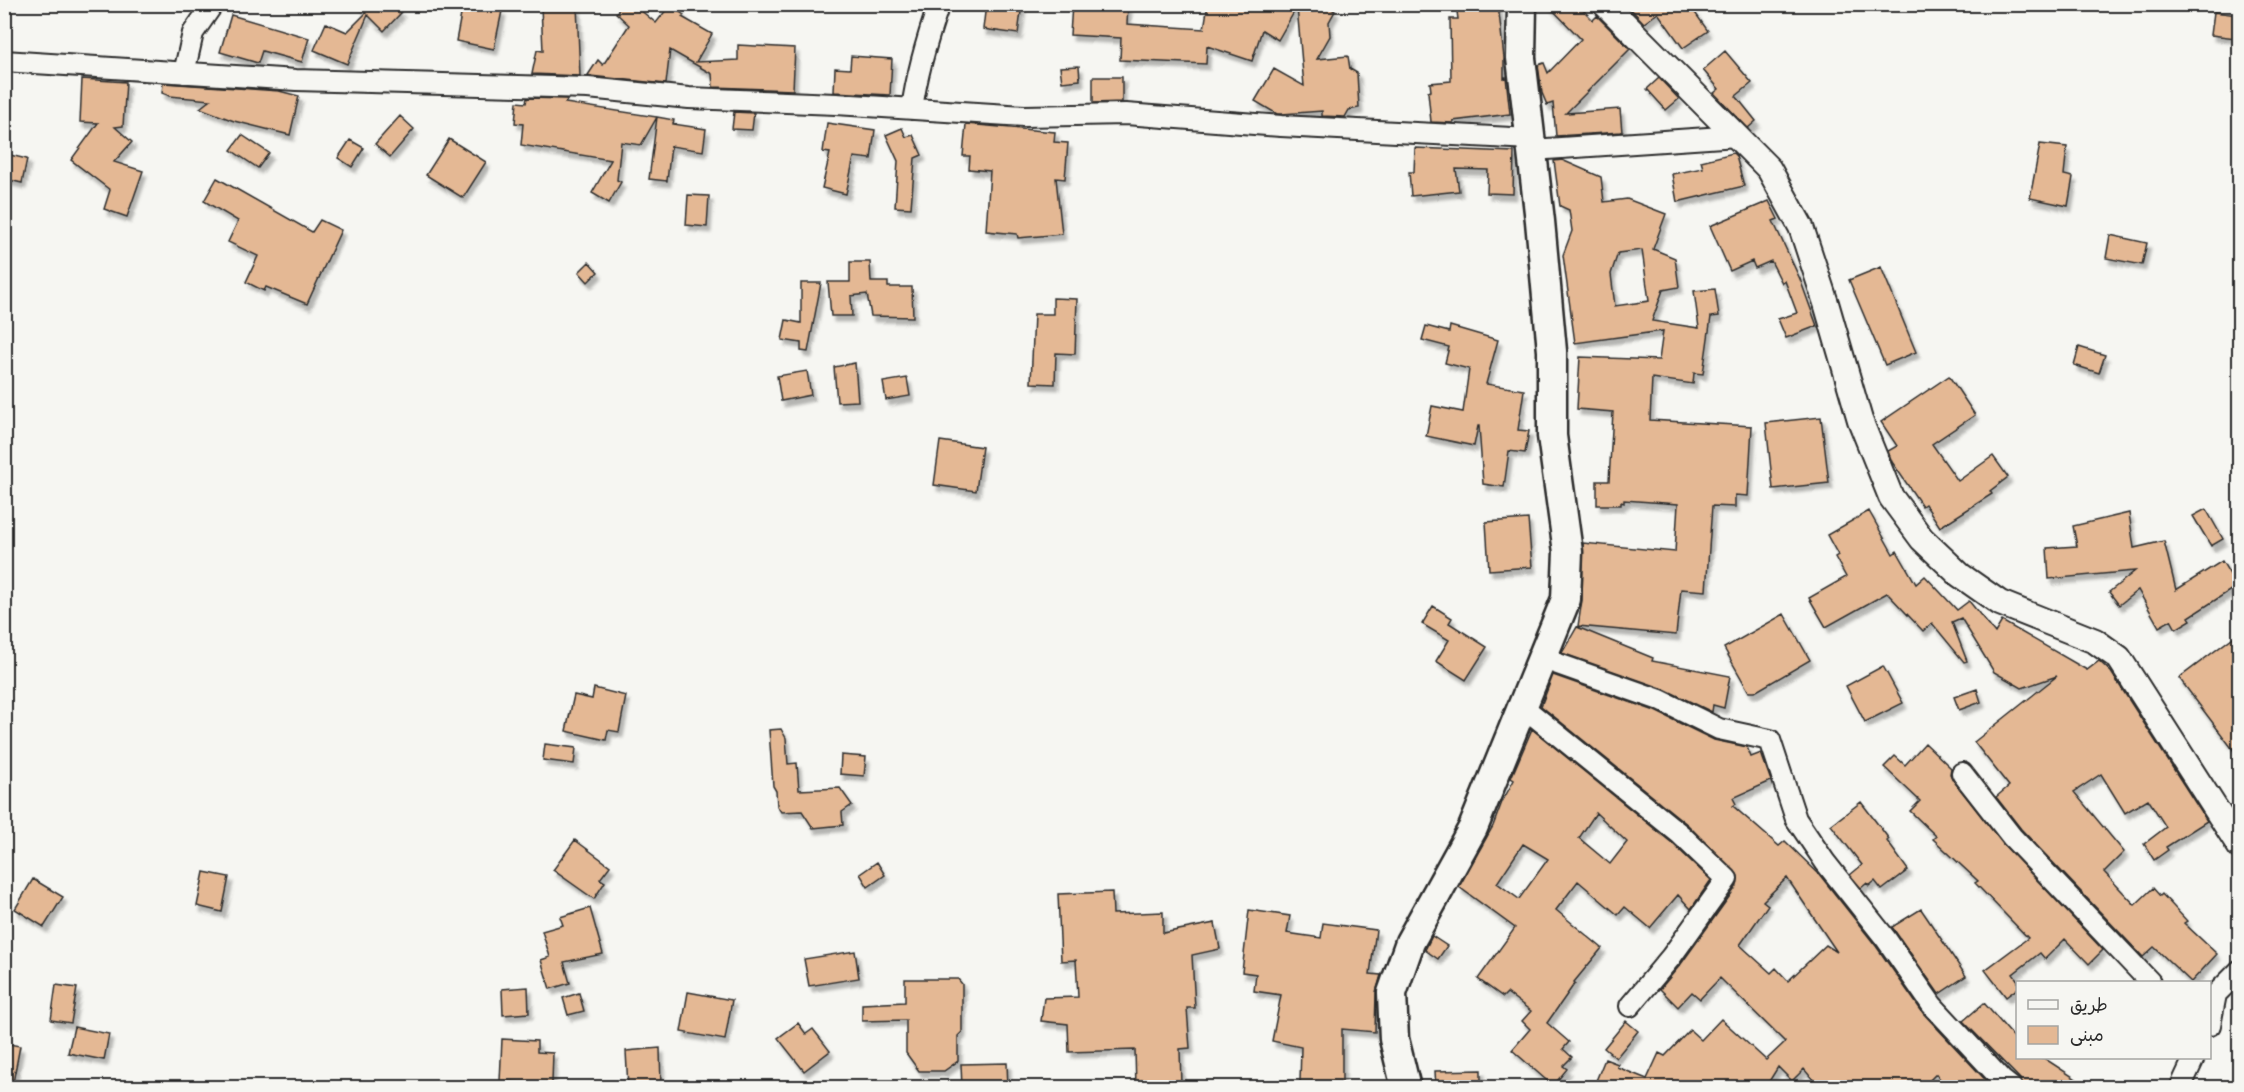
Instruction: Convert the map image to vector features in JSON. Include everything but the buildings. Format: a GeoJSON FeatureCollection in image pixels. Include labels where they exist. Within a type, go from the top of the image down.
{"type":"FeatureCollection","features":[{"type":"Feature","properties":{"kind":"main road"},"geometry":{"type":"LineString","coordinates":[[1406,1088],[1394,1039],[1392,993],[1410,942],[1473,828],[1566,599],[1568,552],[1552,436],[1552,351],[1521,58],[1522,4]]}},
{"type":"Feature","properties":{"kind":"street"},"geometry":{"type":"LineString","coordinates":[[184,73],[193,33],[213,4]]}},
{"type":"Feature","properties":{"kind":"street"},"geometry":{"type":"LineString","coordinates":[[912,109],[921,59],[939,4]]}},
{"type":"Feature","properties":{"kind":"street"},"geometry":{"type":"LineString","coordinates":[[1605,4],[1769,169],[1801,227],[1860,420],[1891,497],[1922,539],[1960,575],[2000,603],[2095,641],[2119,658],[2240,847]]}},
{"type":"Feature","properties":{"kind":"street"},"geometry":{"type":"LineString","coordinates":[[4,61],[307,80],[588,88],[689,98],[1024,116],[1126,114],[1532,145],[1737,136]]}},
{"type":"Feature","properties":{"kind":"street"},"geometry":{"type":"LineString","coordinates":[[1541,658],[1660,700],[1719,729],[1770,740],[1796,819],[1802,828],[1886,939],[1932,1005],[2012,1088]]}},
{"type":"Feature","properties":{"kind":"street"},"geometry":{"type":"LineString","coordinates":[[1522,706],[1680,834],[1727,879],[1671,957],[1630,1006]]}},
{"type":"Feature","properties":{"kind":"street"},"geometry":{"type":"LineString","coordinates":[[1962,773],[2012,837],[2149,981]]}},
{"type":"Feature","properties":{"kind":"street"},"geometry":{"type":"LineString","coordinates":[[2211,1020],[2216,994],[2240,970]]}},
{"type":"Feature","properties":{"kind":"street"},"geometry":{"type":"LineString","coordinates":[[2180,1088],[2194,1059]]}}]}
